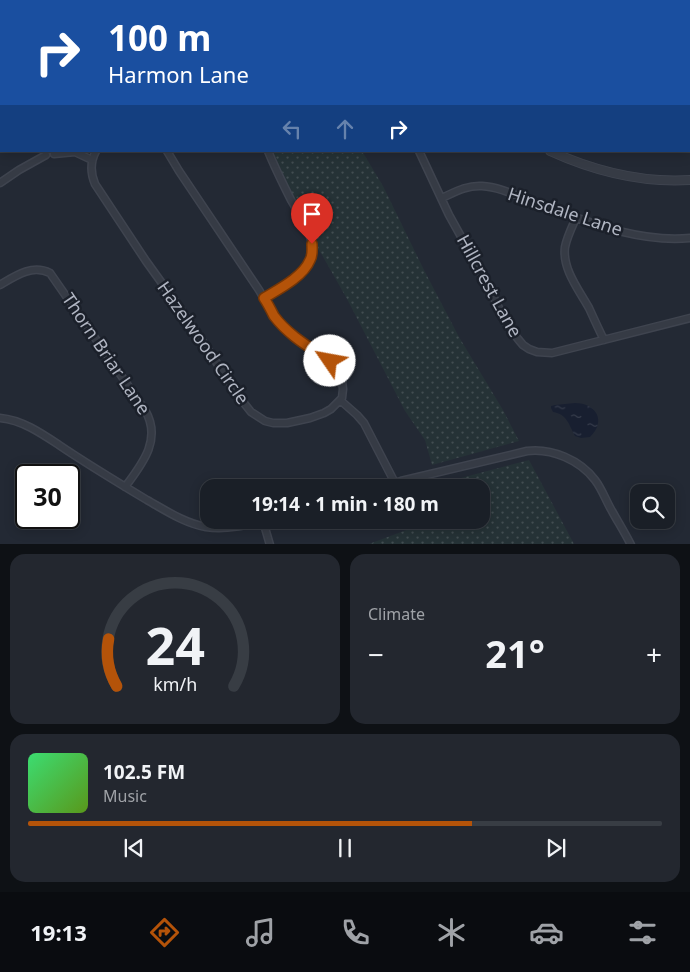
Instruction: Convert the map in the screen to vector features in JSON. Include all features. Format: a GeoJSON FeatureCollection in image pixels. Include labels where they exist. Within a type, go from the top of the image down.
{"type":"FeatureCollection","features":[{"type":"Feature","properties":{"kind":"street"},"geometry":{"type":"LineString","coordinates":[[54,154],[75,152],[92,160]]}},
{"type":"Feature","properties":{"kind":"street","name":"Hazelwood Circle"},"geometry":{"type":"LineString","coordinates":[[96,152],[92,160],[94,184],[251,412],[265,421],[287,423],[324,413],[340,400]]}},
{"type":"Feature","properties":{"kind":"street"},"geometry":{"type":"LineString","coordinates":[[168,152],[274,316],[287,330],[336,366],[341,373],[343,381],[342,398],[340,400],[357,414],[364,423],[393,479]]}},
{"type":"Feature","properties":{"kind":"street"},"geometry":{"type":"LineString","coordinates":[[264,298],[301,273],[310,261],[312,253],[312,244],[306,227],[268,152]]}},
{"type":"Feature","properties":{"kind":"street","name":"Hillcrest Lane"},"geometry":{"type":"LineString","coordinates":[[419,152],[449,215],[504,318],[523,345],[537,352],[552,353],[690,318]]}},
{"type":"Feature","properties":{"kind":"street"},"geometry":{"type":"LineString","coordinates":[[552,152],[585,166],[620,175],[654,180],[690,180]]}},
{"type":"Feature","properties":{"kind":"street"},"geometry":{"type":"LineString","coordinates":[[0,183],[46,155]]}},
{"type":"Feature","properties":{"kind":"street","name":"Hinsdale Lane"},"geometry":{"type":"LineString","coordinates":[[442,198],[469,187],[489,187],[602,226],[638,235],[690,238]]}},
{"type":"Feature","properties":{"kind":"street"},"geometry":{"type":"LineString","coordinates":[[576,218],[565,246],[566,262],[576,286],[604,340]]}},
{"type":"Feature","properties":{"kind":"street","name":"Thorn Briar Lane"},"geometry":{"type":"LineString","coordinates":[[0,286],[30,270],[41,269],[50,272],[145,410],[152,425],[151,443],[139,468],[125,487]]}},
{"type":"Feature","properties":{"kind":"street"},"geometry":{"type":"LineString","coordinates":[[0,418],[16,421],[37,431],[125,487],[178,517],[200,526]]}},
{"type":"Feature","properties":{"kind":"street"},"geometry":{"type":"LineString","coordinates":[[411,479],[527,450],[549,452],[571,460],[594,479],[631,544]]}},
{"type":"Feature","properties":{"kind":"street"},"geometry":{"type":"LineString","coordinates":[[267,529],[270,544]]}},
{"type":"Feature","properties":{"kind":"shaded area"},"geometry":{"type":"Polygon","coordinates":[[[269,152],[363,152],[383,186],[459,337],[503,410],[519,441],[432,465],[425,440],[405,411],[347,299],[309,236],[269,152]]]}},
{"type":"Feature","properties":{"kind":"shaded area"},"geometry":{"type":"Polygon","coordinates":[[[529,460],[574,544],[369,544],[409,529],[490,529],[490,479],[457,479],[529,460]]]}},
{"type":"Feature","properties":{"kind":"water"},"geometry":{"type":"Polygon","coordinates":[[[575,403],[589,406],[597,414],[598,425],[590,437],[581,438],[575,436],[565,418],[553,412],[551,408],[551,406],[555,405],[575,403]]]}},
{"type":"Feature","properties":{"kind":"route"},"geometry":{"type":"LineString","coordinates":[[312,244],[310,261],[301,273],[264,298],[274,316],[287,330],[330,361]]}}]}
